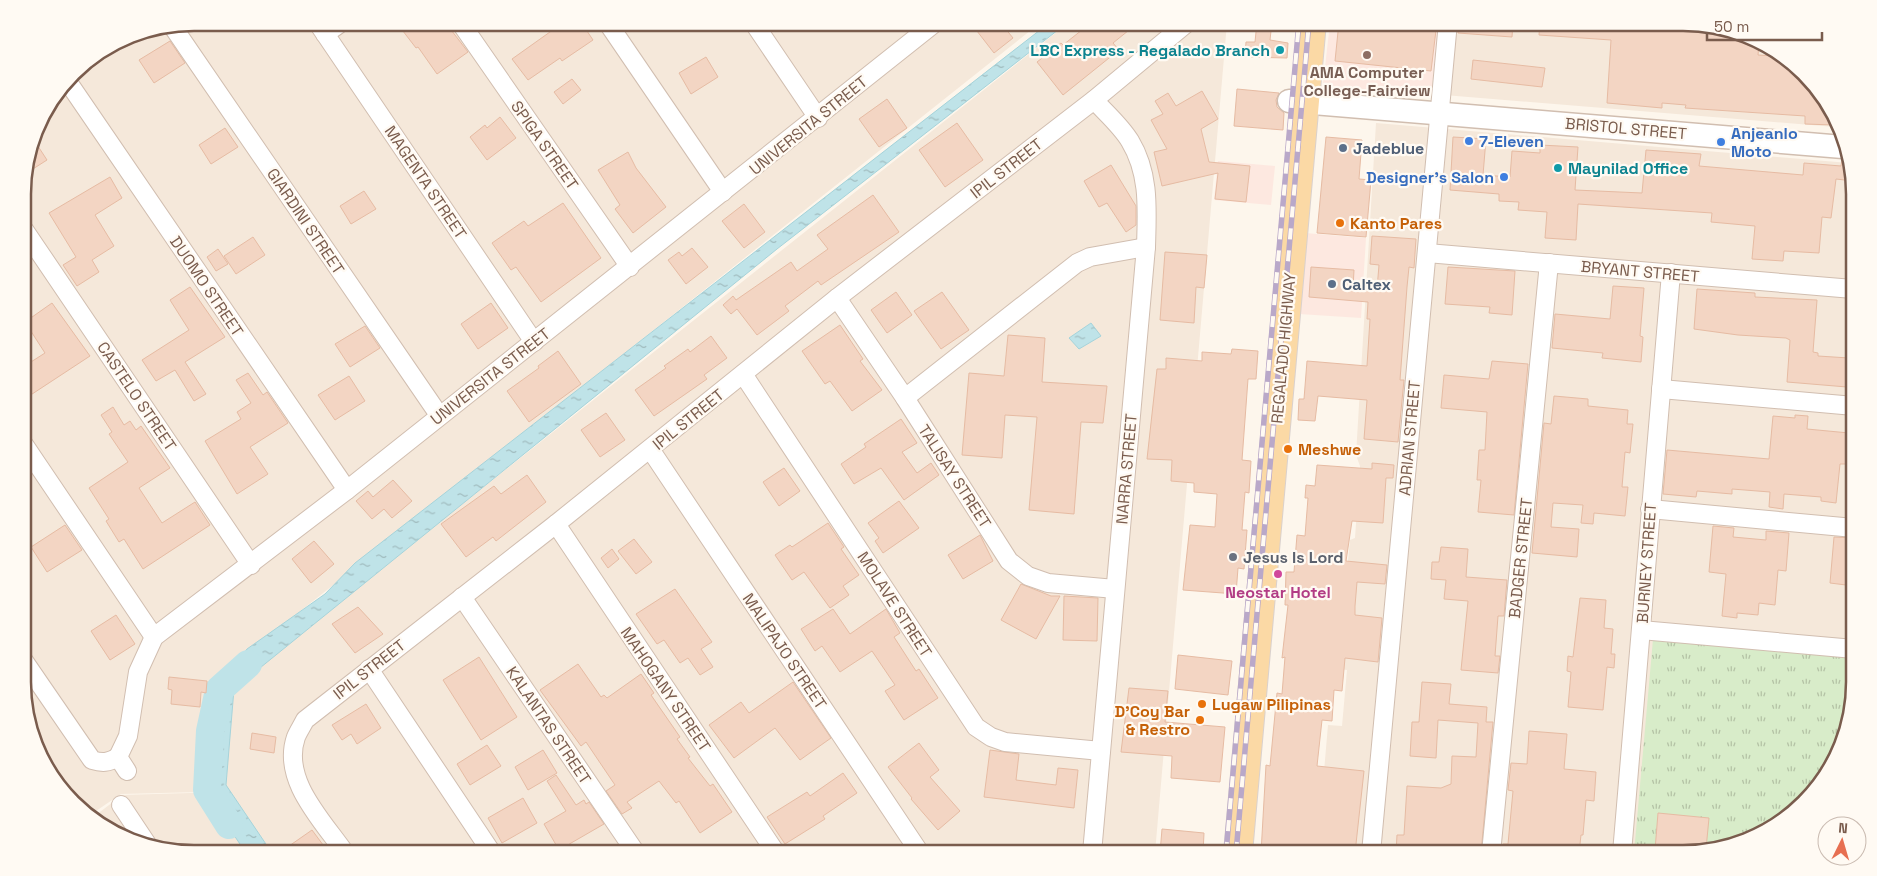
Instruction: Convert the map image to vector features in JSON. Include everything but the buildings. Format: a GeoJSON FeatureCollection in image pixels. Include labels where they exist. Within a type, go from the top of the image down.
{"type":"FeatureCollection","features":[{"type":"Feature","properties":{"kind":"main road","name":"REGALADO HIGHWAY"},"geometry":{"type":"LineString","coordinates":[[1239,844],[1297,101],[1296,31]]}},
{"type":"Feature","properties":{"kind":"main road","name":"REGALADO HIGHWAY"},"geometry":{"type":"LineString","coordinates":[[1224,844],[1297,101],[1310,31]]}},
{"type":"Feature","properties":{"kind":"street","name":"IPIL STREET"},"geometry":{"type":"LineString","coordinates":[[339,845],[302,791],[295,775],[293,757],[296,738],[305,720],[556,524],[837,298],[1094,100],[1177,31]]}},
{"type":"Feature","properties":{"kind":"street","name":"ADRIAN STREET"},"geometry":{"type":"LineString","coordinates":[[1372,844],[1447,31]]}},
{"type":"Feature","properties":{"kind":"street","name":"MAGENTA STREET"},"geometry":{"type":"LineString","coordinates":[[324,32],[534,342]]}},
{"type":"Feature","properties":{"kind":"street","name":"SPIGA STREET"},"geometry":{"type":"LineString","coordinates":[[467,32],[630,267]]}},
{"type":"Feature","properties":{"kind":"street"},"geometry":{"type":"LineString","coordinates":[[614,32],[723,192]]}},
{"type":"Feature","properties":{"kind":"street"},"geometry":{"type":"LineString","coordinates":[[760,32],[818,118]]}},
{"type":"Feature","properties":{"kind":"street","name":"UNIVERSITA STREET"},"geometry":{"type":"LineString","coordinates":[[31,670],[92,760],[101,763],[122,764],[138,672],[154,637],[347,490],[439,415],[818,118],[924,32]]}},
{"type":"Feature","properties":{"kind":"street","name":"GIARDINI STREET"},"geometry":{"type":"LineString","coordinates":[[177,33],[439,415]]}},
{"type":"Feature","properties":{"kind":"street","name":"DUOMO STREET"},"geometry":{"type":"LineString","coordinates":[[72,87],[347,490]]}},
{"type":"Feature","properties":{"kind":"street","name":"NARRA STREET"},"geometry":{"type":"LineString","coordinates":[[1093,844],[1146,247],[1147,192],[1142,165],[1130,140],[1094,100]]}},
{"type":"Feature","properties":{"kind":"street","name":"BRISTOL STREET"},"geometry":{"type":"LineString","coordinates":[[1297,101],[1838,147]]}},
{"type":"Feature","properties":{"kind":"street","name":"CASTELO STREET"},"geometry":{"type":"LineString","coordinates":[[32,241],[251,564]]}},
{"type":"Feature","properties":{"kind":"street"},"geometry":{"type":"LineString","coordinates":[[905,398],[1077,263],[1090,256],[1146,247]]}},
{"type":"Feature","properties":{"kind":"street","name":"BRYANT STREET"},"geometry":{"type":"LineString","coordinates":[[1427,253],[1846,288]]}},
{"type":"Feature","properties":{"kind":"street","name":"BADGER STREET"},"geometry":{"type":"LineString","coordinates":[[1492,844],[1549,263]]}},
{"type":"Feature","properties":{"kind":"street","name":"BURNEY STREET"},"geometry":{"type":"LineString","coordinates":[[1623,844],[1671,273]]}},
{"type":"Feature","properties":{"kind":"street","name":"TALISAY STREET"},"geometry":{"type":"LineString","coordinates":[[837,298],[905,398],[1009,561],[1028,576],[1048,583],[1115,589]]}},
{"type":"Feature","properties":{"kind":"street","name":"MOLAVE STREET"},"geometry":{"type":"LineString","coordinates":[[743,374],[976,727],[991,737],[1005,742],[1101,751]]}},
{"type":"Feature","properties":{"kind":"street"},"geometry":{"type":"LineString","coordinates":[[1661,389],[1846,405]]}},
{"type":"Feature","properties":{"kind":"street","name":"MALIPAJO STREET"},"geometry":{"type":"LineString","coordinates":[[650,449],[914,845]]}},
{"type":"Feature","properties":{"kind":"street"},"geometry":{"type":"LineString","coordinates":[[31,454],[154,637]]}},
{"type":"Feature","properties":{"kind":"street"},"geometry":{"type":"LineString","coordinates":[[1650,510],[1846,527]]}},
{"type":"Feature","properties":{"kind":"street","name":"MAHOGANY STREET"},"geometry":{"type":"LineString","coordinates":[[556,524],[770,845]]}},
{"type":"Feature","properties":{"kind":"street","name":"KALANTAS STREET"},"geometry":{"type":"LineString","coordinates":[[462,597],[630,845]]}},
{"type":"Feature","properties":{"kind":"street"},"geometry":{"type":"LineString","coordinates":[[1641,630],[1846,648]]}},
{"type":"Feature","properties":{"kind":"street"},"geometry":{"type":"LineString","coordinates":[[368,669],[486,845]]}},
{"type":"Feature","properties":{"kind":"street"},"geometry":{"type":"LineString","coordinates":[[121,805],[141,835]]}},
{"type":"Feature","properties":{"kind":"shaded area"},"geometry":{"type":"Polygon","coordinates":[[[1029,31],[210,683],[200,792],[121,794],[95,811],[65,781],[53,763],[37,724],[31,682],[33,173],[37,152],[53,113],[79,79],[95,65],[122,48],[142,40],[162,34],[183,32],[1029,31]]]}},
{"type":"Feature","properties":{"kind":"shaded area"},"geometry":{"type":"Polygon","coordinates":[[[1057,31],[1226,31],[1156,844],[194,845],[162,842],[152,839],[113,823],[98,813],[122,795],[224,792],[228,690],[1057,31]]]}},
{"type":"Feature","properties":{"kind":"shaded area"},"geometry":{"type":"Polygon","coordinates":[[[1329,31],[1438,31],[1431,96],[1323,85],[1329,31]]]}},
{"type":"Feature","properties":{"kind":"shaded area"},"geometry":{"type":"Polygon","coordinates":[[[1438,31],[1683,31],[1715,34],[1745,44],[1764,53],[1798,79],[1812,95],[1830,127],[1432,94],[1438,31]]]}},
{"type":"Feature","properties":{"kind":"shaded area"},"geometry":{"type":"Polygon","coordinates":[[[1376,123],[1842,162],[1846,194],[1846,682],[1843,714],[1833,744],[1824,763],[1812,781],[1790,804],[1755,828],[1715,842],[1694,844],[1318,844],[1328,725],[1342,726],[1347,670],[1332,668],[1346,581],[1350,540],[1355,538],[1360,466],[1356,455],[1376,123]]]}},
{"type":"Feature","properties":{"kind":"shaded area"},"geometry":{"type":"Polygon","coordinates":[[[1218,161],[1275,166],[1271,205],[1214,200],[1218,161]]]}},
{"type":"Feature","properties":{"kind":"shaded area"},"geometry":{"type":"Polygon","coordinates":[[[1305,233],[1366,238],[1361,318],[1299,314],[1305,233]]]}},
{"type":"Feature","properties":{"kind":"green space"},"geometry":{"type":"Polygon","coordinates":[[[1653,639],[1846,655],[1843,714],[1837,734],[1824,763],[1798,797],[1773,817],[1755,828],[1715,842],[1635,844],[1653,639]]]}},
{"type":"Feature","properties":{"kind":"water"},"geometry":{"type":"Polygon","coordinates":[[[1038,31],[1056,31],[777,249],[234,689],[226,785],[267,845],[241,845],[211,801],[203,764],[222,684],[247,649],[325,594],[355,563],[1038,31]]]}},
{"type":"Feature","properties":{"kind":"water"},"geometry":{"type":"Polygon","coordinates":[[[1091,323],[1101,336],[1079,349],[1069,338],[1091,323]]]}},
{"type":"Feature","properties":{"kind":"waterway"},"geometry":{"type":"LineString","coordinates":[[229,825],[207,790],[210,731],[219,690],[248,664]]}},
{"type":"Feature","properties":{"kind":"railway"},"geometry":{"type":"LineString","coordinates":[[1227,844],[1298,31]]}},
{"type":"Feature","properties":{"kind":"railway"},"geometry":{"type":"LineString","coordinates":[[1237,844],[1308,31]]}},
{"type":"Feature","properties":{"kind":"place","name":"LBC Express - Regalado Branch"},"geometry":{"type":"Point","coordinates":[1280,50]}},
{"type":"Feature","properties":{"kind":"place","name":"AMA Computer College-Fairview"},"geometry":{"type":"Point","coordinates":[1367,55]}},
{"type":"Feature","properties":{"kind":"place","name":"7-Eleven"},"geometry":{"type":"Point","coordinates":[1469,141]}},
{"type":"Feature","properties":{"kind":"place","name":"Anjeanlo Moto"},"geometry":{"type":"Point","coordinates":[1721,142]}},
{"type":"Feature","properties":{"kind":"place","name":"Jadeblue"},"geometry":{"type":"Point","coordinates":[1343,148]}},
{"type":"Feature","properties":{"kind":"place","name":"Maynilad Office"},"geometry":{"type":"Point","coordinates":[1558,168]}},
{"type":"Feature","properties":{"kind":"place","name":"Designer's Salon"},"geometry":{"type":"Point","coordinates":[1504,177]}},
{"type":"Feature","properties":{"kind":"place","name":"Kanto Pares"},"geometry":{"type":"Point","coordinates":[1340,223]}},
{"type":"Feature","properties":{"kind":"place","name":"Caltex"},"geometry":{"type":"Point","coordinates":[1332,284]}},
{"type":"Feature","properties":{"kind":"place","name":"Meshwe"},"geometry":{"type":"Point","coordinates":[1288,449]}},
{"type":"Feature","properties":{"kind":"place","name":"Jesus Is Lord"},"geometry":{"type":"Point","coordinates":[1233,557]}},
{"type":"Feature","properties":{"kind":"place","name":"Neostar Hotel"},"geometry":{"type":"Point","coordinates":[1278,574]}},
{"type":"Feature","properties":{"kind":"place","name":"Lugaw Pilipinas"},"geometry":{"type":"Point","coordinates":[1202,704]}},
{"type":"Feature","properties":{"kind":"place","name":"D'Coy Bar & Restro"},"geometry":{"type":"Point","coordinates":[1200,720]}}]}
